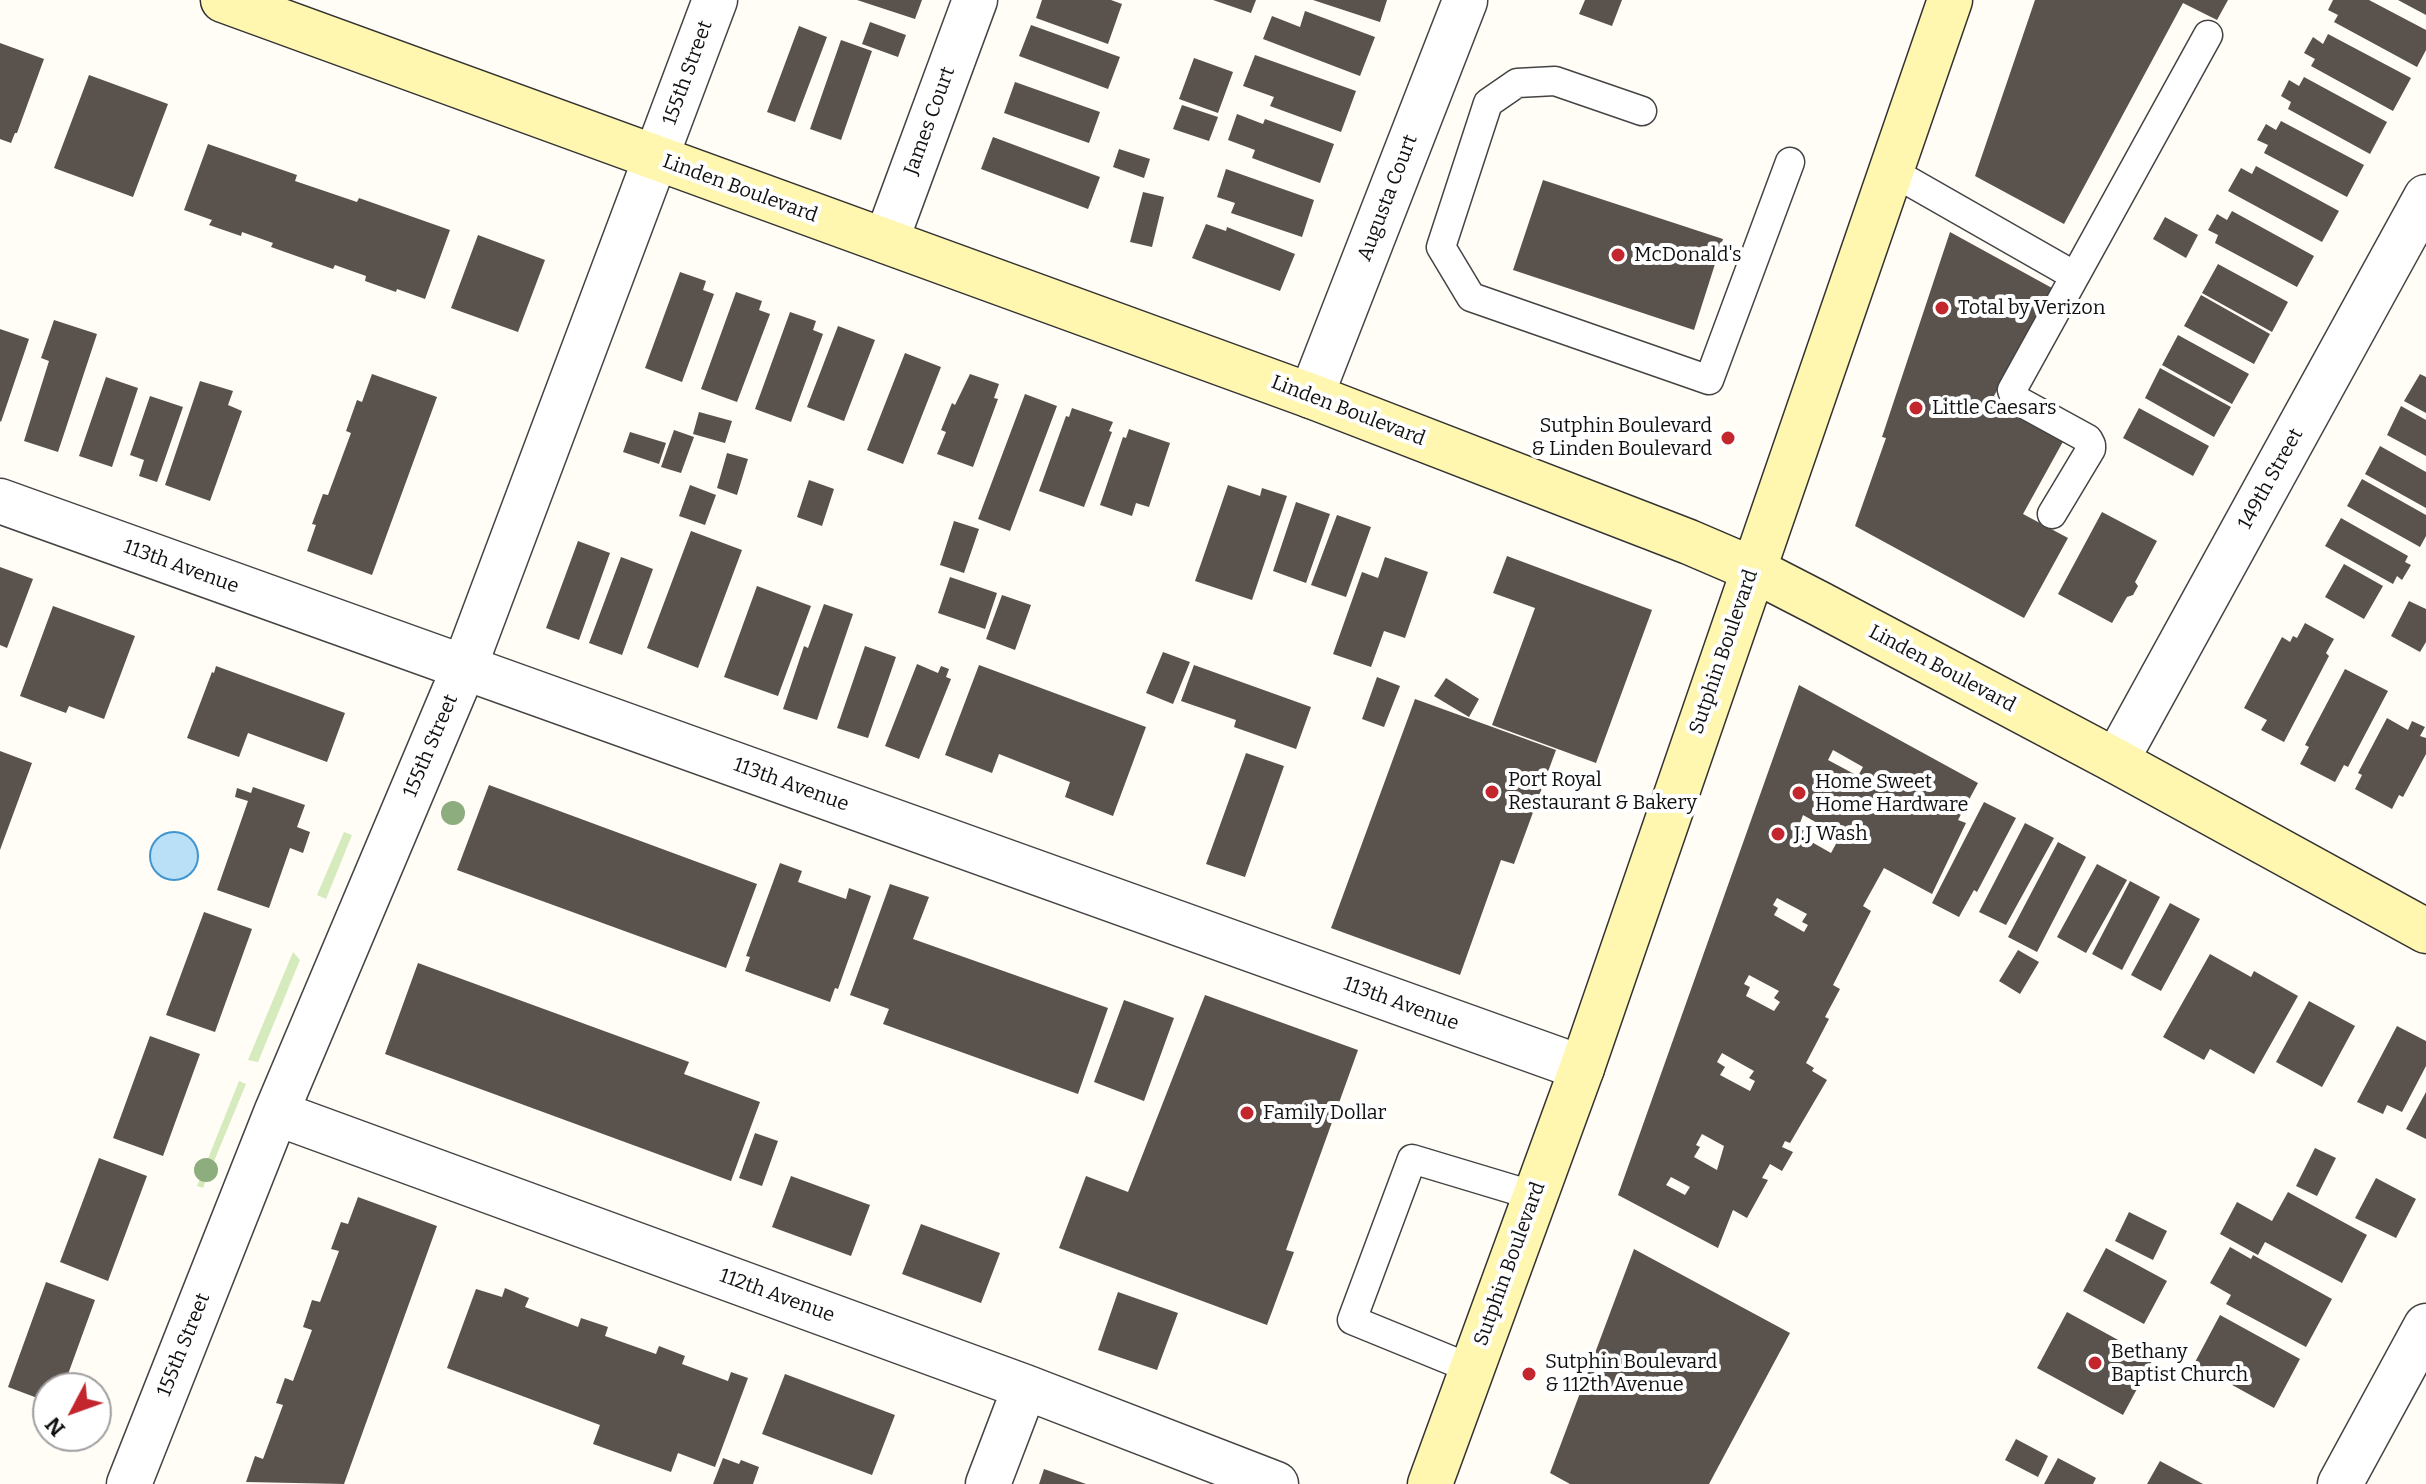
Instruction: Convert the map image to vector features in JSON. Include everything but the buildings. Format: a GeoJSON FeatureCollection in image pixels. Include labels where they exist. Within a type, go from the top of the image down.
{"type":"FeatureCollection","features":[{"type":"Feature","properties":{"kind":"main road","name":"Linden Boulevard"},"geometry":{"type":"LineString","coordinates":[[223,0],[1311,396],[1650,526],[1752,569],[2116,761],[2426,931]]}},
{"type":"Feature","properties":{"kind":"main road","name":"Sutphin Boulevard"},"geometry":{"type":"LineString","coordinates":[[1430,1484],[1582,1068],[1950,0]]}},
{"type":"Feature","properties":{"kind":"street","name":"155th Street"},"geometry":{"type":"LineString","coordinates":[[129,1484],[276,1113],[464,668],[715,0]]}},
{"type":"Feature","properties":{"kind":"street","name":"James Court"},"geometry":{"type":"LineString","coordinates":[[886,241],[975,0]]}},
{"type":"Feature","properties":{"kind":"street","name":"Augusta Court"},"geometry":{"type":"LineString","coordinates":[[1311,396],[1465,1]]}},
{"type":"Feature","properties":{"kind":"street","name":"149th Street"},"geometry":{"type":"LineString","coordinates":[[2116,761],[2426,197]]}},
{"type":"Feature","properties":{"kind":"street","name":"113th Avenue"},"geometry":{"type":"LineString","coordinates":[[0,501],[1582,1068]]}},
{"type":"Feature","properties":{"kind":"street","name":"112th Avenue"},"geometry":{"type":"LineString","coordinates":[[276,1113],[1025,1387],[1276,1484]]}},
{"type":"Feature","properties":{"kind":"street"},"geometry":{"type":"LineString","coordinates":[[2340,1484],[2426,1326]]}},
{"type":"Feature","properties":{"kind":"street"},"geometry":{"type":"LineString","coordinates":[[988,1484],[1025,1387]]}},
{"type":"Feature","properties":{"kind":"lane"},"geometry":{"type":"LineString","coordinates":[[2052,514],[2091,445],[2088,439],[2015,399],[2012,390],[2208,35]]}},
{"type":"Feature","properties":{"kind":"lane"},"geometry":{"type":"LineString","coordinates":[[1642,111],[1555,81],[1517,83],[1488,103],[1441,247],[1471,297],[1709,380],[1790,162]]}},
{"type":"Feature","properties":{"kind":"lane"},"geometry":{"type":"LineString","coordinates":[[1891,171],[2075,276]]}},
{"type":"Feature","properties":{"kind":"lane"},"geometry":{"type":"LineString","coordinates":[[1472,1369],[1352,1320],[1412,1159],[1535,1196]]}},
{"type":"Feature","properties":{"kind":"green space"},"geometry":{"type":"Polygon","coordinates":[[[344,832],[352,835],[326,899],[317,895],[344,832]]]}},
{"type":"Feature","properties":{"kind":"green space"},"geometry":{"type":"Polygon","coordinates":[[[293,952],[300,960],[258,1062],[248,1060],[293,952]]]}},
{"type":"Feature","properties":{"kind":"green space"},"geometry":{"type":"Polygon","coordinates":[[[239,1081],[246,1084],[203,1188],[197,1186],[239,1081]]]}},
{"type":"Feature","properties":{"kind":"water"},"geometry":{"type":"Polygon","coordinates":[[[174,832],[183,833],[191,839],[197,847],[197,865],[191,873],[183,879],[174,880],[165,879],[157,873],[151,865],[150,856],[151,847],[157,839],[165,833],[174,832]]]}},
{"type":"Feature","properties":{"kind":"place","name":"McDonald's"},"geometry":{"type":"Point","coordinates":[1618,255]}},
{"type":"Feature","properties":{"kind":"place","name":"Total by Verizon"},"geometry":{"type":"Point","coordinates":[1942,308]}},
{"type":"Feature","properties":{"kind":"place","name":"Little Caesars"},"geometry":{"type":"Point","coordinates":[1916,408]}},
{"type":"Feature","properties":{"kind":"place","name":"Sutphin Boulevard & Linden Boulevard"},"geometry":{"type":"Point","coordinates":[1728,438]}},
{"type":"Feature","properties":{"kind":"place","name":"Port Royal Restaurant & Bakery"},"geometry":{"type":"Point","coordinates":[1492,792]}},
{"type":"Feature","properties":{"kind":"place","name":"Home Sweet Home Hardware"},"geometry":{"type":"Point","coordinates":[1799,793]}},
{"type":"Feature","properties":{"kind":"place","name":"J.J Wash"},"geometry":{"type":"Point","coordinates":[1778,834]}},
{"type":"Feature","properties":{"kind":"place","name":"Family Dollar"},"geometry":{"type":"Point","coordinates":[1247,1113]}},
{"type":"Feature","properties":{"kind":"place","name":"Bethany Baptist Church"},"geometry":{"type":"Point","coordinates":[2095,1363]}},
{"type":"Feature","properties":{"kind":"place","name":"Sutphin Boulevard & 112th Avenue"},"geometry":{"type":"Point","coordinates":[1529,1374]}}]}
